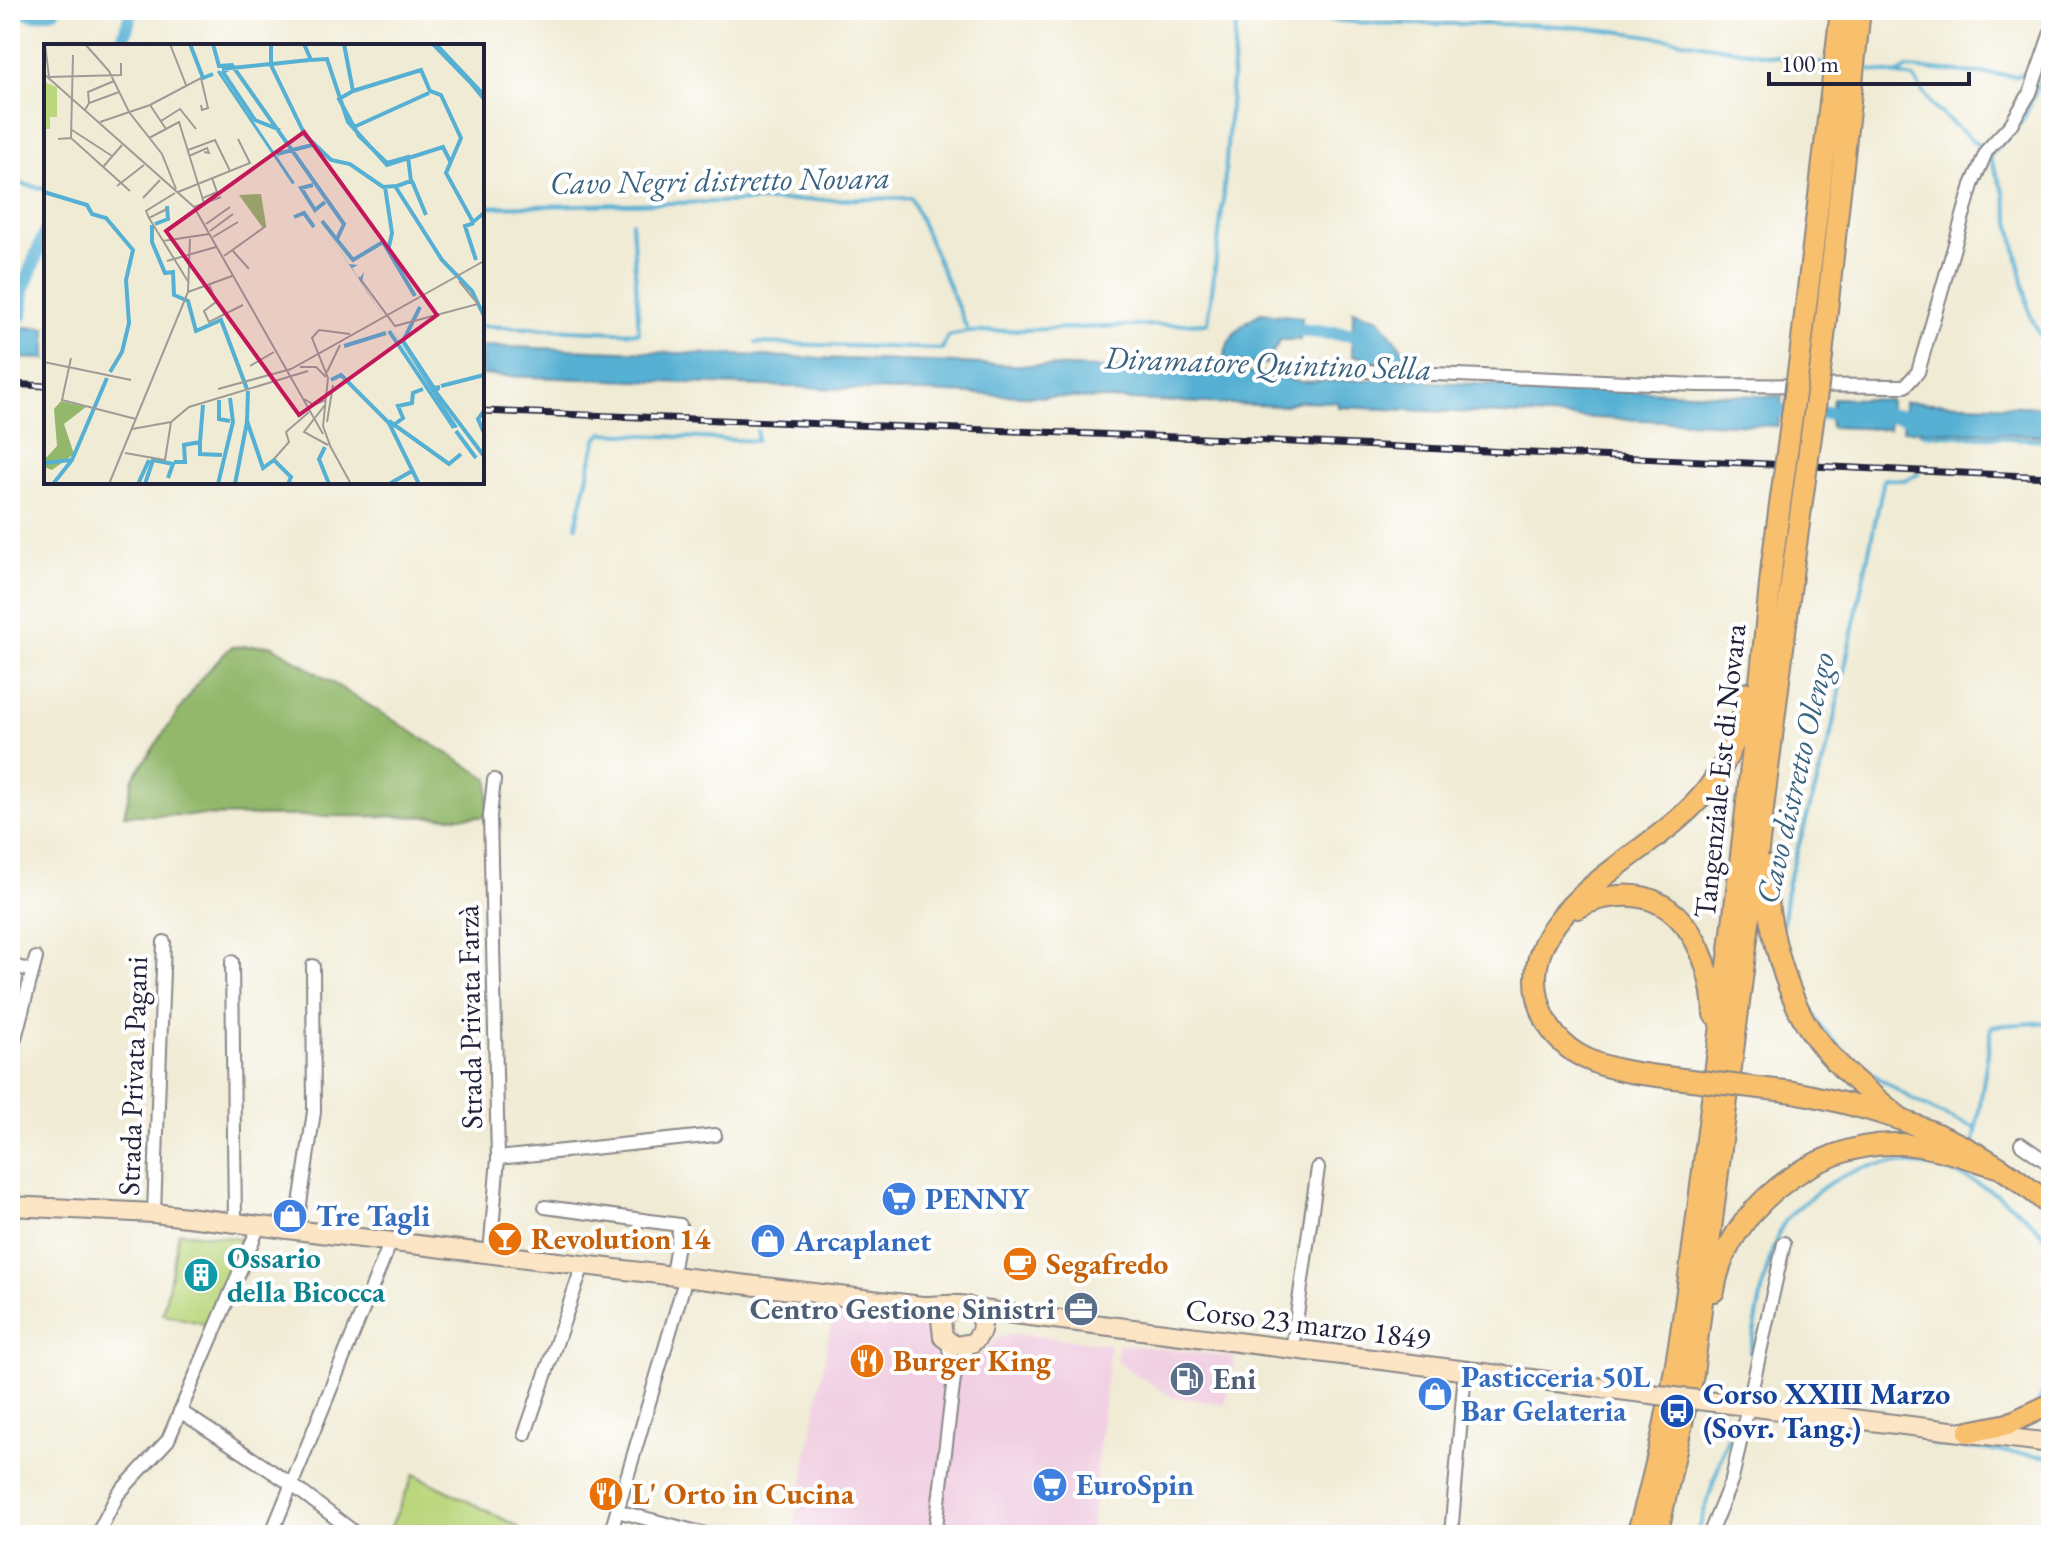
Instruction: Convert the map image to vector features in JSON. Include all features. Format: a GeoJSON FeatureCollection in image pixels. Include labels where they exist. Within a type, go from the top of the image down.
{"type":"FeatureCollection","features":[{"type":"Feature","properties":{"kind":"highway","name":"Tangenziale Est di Novara"},"geometry":{"type":"LineString","coordinates":[[1657,1535],[1693,1374],[1822,356],[1844,67],[1841,10]]}},
{"type":"Feature","properties":{"kind":"highway","name":"Tangenziale Est di Novara"},"geometry":{"type":"LineString","coordinates":[[1637,1535],[1675,1362],[1715,1071],[1772,564],[1800,357],[1844,67],[1860,10]]}},
{"type":"Feature","properties":{"kind":"highway"},"geometry":{"type":"LineString","coordinates":[[1772,564],[1746,704],[1725,762],[1708,789],[1686,813],[1599,881],[1557,921],[1540,947],[1535,972],[1536,995],[1546,1020],[1562,1040],[1587,1060],[1621,1072],[1793,1092],[1899,1117]]}},
{"type":"Feature","properties":{"kind":"highway"},"geometry":{"type":"LineString","coordinates":[[1768,766],[1766,885],[1774,942],[1796,999],[1817,1041],[1862,1088],[1899,1117],[2001,1168],[2051,1207]]}},
{"type":"Feature","properties":{"kind":"highway"},"geometry":{"type":"LineString","coordinates":[[1557,921],[1584,904],[1608,896],[1635,894],[1653,899],[1673,912],[1691,932],[1706,961],[1713,995],[1715,1071]]}},
{"type":"Feature","properties":{"kind":"highway"},"geometry":{"type":"LineString","coordinates":[[1693,1374],[1709,1324],[1716,1276],[1724,1257],[1747,1220],[1778,1187],[1829,1159],[1892,1144],[1971,1155]]}},
{"type":"Feature","properties":{"kind":"highway"},"geometry":{"type":"LineString","coordinates":[[1969,1432],[2008,1424],[2047,1406]]}},
{"type":"Feature","properties":{"kind":"main road"},"geometry":{"type":"LineString","coordinates":[[10,1206],[154,1213],[890,1302],[951,1307],[961,1305],[974,1309],[982,1326],[970,1344],[946,1341],[925,1320],[890,1302]]}},
{"type":"Feature","properties":{"kind":"main road"},"geometry":{"type":"LineString","coordinates":[[946,1341],[941,1319],[951,1307]]}},
{"type":"Feature","properties":{"kind":"main road","name":"Corso 23 marzo 1849"},"geometry":{"type":"LineString","coordinates":[[974,1309],[2051,1443]]}},
{"type":"Feature","properties":{"kind":"main road","name":"Corso 23 marzo 1849"},"geometry":{"type":"LineString","coordinates":[[970,1344],[998,1328],[1035,1319]]}},
{"type":"Feature","properties":{"kind":"street"},"geometry":{"type":"LineString","coordinates":[[1363,371],[1651,384],[1841,388],[1905,386],[1918,372],[1985,155],[2011,124],[2030,93],[2051,32]]}},
{"type":"Feature","properties":{"kind":"street","name":"Strada Privata Farzà"},"geometry":{"type":"LineString","coordinates":[[490,1254],[498,1158],[490,816],[494,780]]}},
{"type":"Feature","properties":{"kind":"street","name":"Strada Privata Pagani"},"geometry":{"type":"LineString","coordinates":[[154,1213],[164,942]]}},
{"type":"Feature","properties":{"kind":"street"},"geometry":{"type":"LineString","coordinates":[[10,1057],[36,958]]}},
{"type":"Feature","properties":{"kind":"street"},"geometry":{"type":"LineString","coordinates":[[232,962],[235,1222]]}},
{"type":"Feature","properties":{"kind":"street"},"geometry":{"type":"LineString","coordinates":[[10,965],[25,969]]}},
{"type":"Feature","properties":{"kind":"street"},"geometry":{"type":"LineString","coordinates":[[296,1230],[314,1112],[313,966]]}},
{"type":"Feature","properties":{"kind":"street"},"geometry":{"type":"LineString","coordinates":[[498,1158],[715,1135]]}},
{"type":"Feature","properties":{"kind":"street"},"geometry":{"type":"LineString","coordinates":[[2021,1144],[2051,1165]]}},
{"type":"Feature","properties":{"kind":"street"},"geometry":{"type":"LineString","coordinates":[[1292,1350],[1318,1168]]}},
{"type":"Feature","properties":{"kind":"street"},"geometry":{"type":"LineString","coordinates":[[545,1207],[680,1225],[679,1276],[610,1535]]}},
{"type":"Feature","properties":{"kind":"street"},"geometry":{"type":"LineString","coordinates":[[97,1535],[118,1494],[168,1440],[259,1226]]}},
{"type":"Feature","properties":{"kind":"street"},"geometry":{"type":"LineString","coordinates":[[271,1535],[391,1241]]}},
{"type":"Feature","properties":{"kind":"street"},"geometry":{"type":"LineString","coordinates":[[1709,1535],[1732,1479],[1784,1243]]}},
{"type":"Feature","properties":{"kind":"street"},"geometry":{"type":"LineString","coordinates":[[525,1434],[583,1265]]}},
{"type":"Feature","properties":{"kind":"street"},"geometry":{"type":"LineString","coordinates":[[946,1341],[954,1378]]}},
{"type":"Feature","properties":{"kind":"street"},"geometry":{"type":"LineString","coordinates":[[935,1535],[954,1378],[970,1344]]}},
{"type":"Feature","properties":{"kind":"street"},"geometry":{"type":"LineString","coordinates":[[1451,1535],[1465,1372]]}},
{"type":"Feature","properties":{"kind":"street"},"geometry":{"type":"LineString","coordinates":[[180,1411],[291,1484],[358,1535]]}},
{"type":"Feature","properties":{"kind":"street"},"geometry":{"type":"LineString","coordinates":[[617,1511],[709,1535]]}},
{"type":"Feature","properties":{"kind":"shaded area"},"geometry":{"type":"Polygon","coordinates":[[[833,1312],[912,1322],[930,1333],[946,1359],[969,1364],[998,1338],[1017,1334],[1110,1344],[1090,1535],[793,1535],[833,1312]]]}},
{"type":"Feature","properties":{"kind":"shaded area","name":"Eni"},"geometry":{"type":"Polygon","coordinates":[[[1118,1344],[1235,1357],[1225,1404],[1172,1397],[1116,1361],[1118,1344]]]}},
{"type":"Feature","properties":{"kind":"green space"},"geometry":{"type":"Polygon","coordinates":[[[271,645],[489,779],[488,817],[124,815],[133,778],[202,677],[231,647],[271,645]]]}},
{"type":"Feature","properties":{"kind":"green space"},"geometry":{"type":"Polygon","coordinates":[[[179,1232],[244,1239],[209,1325],[163,1314],[179,1232]]]}},
{"type":"Feature","properties":{"kind":"green space"},"geometry":{"type":"Polygon","coordinates":[[[414,1474],[519,1527],[515,1535],[388,1533],[414,1474]]]}},
{"type":"Feature","properties":{"kind":"water"},"geometry":{"type":"Polygon","coordinates":[[[1353,310],[1379,319],[1417,368],[1375,367],[1363,357],[1352,356],[1353,310]]]}},
{"type":"Feature","properties":{"kind":"water"},"geometry":{"type":"Polygon","coordinates":[[[1261,313],[1302,317],[1300,340],[1280,340],[1266,364],[1223,363],[1227,346],[1235,333],[1261,313]]]}},
{"type":"Feature","properties":{"kind":"water"},"geometry":{"type":"Polygon","coordinates":[[[10,327],[44,328],[44,359],[10,358],[10,327]]]}},
{"type":"Feature","properties":{"kind":"water"},"geometry":{"type":"Polygon","coordinates":[[[484,346],[1266,374],[1300,382],[1424,378],[1429,382],[1782,397],[1778,426],[1338,407],[1337,402],[1299,401],[1282,406],[484,375],[484,346]]]}},
{"type":"Feature","properties":{"kind":"water"},"geometry":{"type":"Polygon","coordinates":[[[1833,398],[1890,400],[1889,429],[1830,427],[1833,398]]]}},
{"type":"Feature","properties":{"kind":"water"},"geometry":{"type":"Polygon","coordinates":[[[1904,402],[2051,407],[2051,436],[1903,430],[1904,402]]]}},
{"type":"Feature","properties":{"kind":"waterway"},"geometry":{"type":"LineString","coordinates":[[15,10],[33,14],[54,10]]}},
{"type":"Feature","properties":{"kind":"waterway"},"geometry":{"type":"LineString","coordinates":[[122,44],[132,10]]}},
{"type":"Feature","properties":{"kind":"waterway","name":"Cavo Negri distretto Novara"},"geometry":{"type":"LineString","coordinates":[[756,343],[942,349],[948,336],[968,332],[1208,323],[1223,202],[1237,10]]}},
{"type":"Feature","properties":{"kind":"waterway","name":"Cavo distretto Olengo"},"geometry":{"type":"LineString","coordinates":[[1269,10],[1303,17],[1371,23],[1579,27],[1827,64]]}},
{"type":"Feature","properties":{"kind":"waterway","name":"Cavo distretto Olengo"},"geometry":{"type":"LineString","coordinates":[[1322,10],[1331,20]]}},
{"type":"Feature","properties":{"kind":"waterway","name":"Cavo distretto Olengo"},"geometry":{"type":"LineString","coordinates":[[2042,41],[2050,10]]}},
{"type":"Feature","properties":{"kind":"waterway","name":"Cavo distretto Olengo"},"geometry":{"type":"LineString","coordinates":[[1899,73],[1907,68],[2017,76],[2028,72],[2037,57]]}},
{"type":"Feature","properties":{"kind":"waterway","name":"Cavo distretto Olengo"},"geometry":{"type":"LineString","coordinates":[[1990,156],[2023,120],[2051,57]]}},
{"type":"Feature","properties":{"kind":"waterway","name":"Cavo distretto Olengo"},"geometry":{"type":"LineString","coordinates":[[1860,68],[1914,78],[1933,107],[1983,149]]}},
{"type":"Feature","properties":{"kind":"waterway","name":"Cavo distretto Olengo"},"geometry":{"type":"LineString","coordinates":[[1989,155],[2004,193],[2030,315],[2051,358]]}},
{"type":"Feature","properties":{"kind":"waterway","name":"Cavo Negri distretto Novara"},"geometry":{"type":"LineString","coordinates":[[10,182],[44,189]]}},
{"type":"Feature","properties":{"kind":"waterway","name":"Cavo Negri distretto Novara"},"geometry":{"type":"LineString","coordinates":[[484,207],[911,198],[968,331]]}},
{"type":"Feature","properties":{"kind":"waterway"},"geometry":{"type":"LineString","coordinates":[[484,326],[639,333],[632,222]]}},
{"type":"Feature","properties":{"kind":"waterway"},"geometry":{"type":"LineString","coordinates":[[21,315],[23,289],[44,236]]}},
{"type":"Feature","properties":{"kind":"waterway"},"geometry":{"type":"LineString","coordinates":[[1283,329],[1369,336]]}},
{"type":"Feature","properties":{"kind":"waterway","name":"Diramatore Quintino Sella"},"geometry":{"type":"LineString","coordinates":[[1761,410],[1849,414]]}},
{"type":"Feature","properties":{"kind":"waterway","name":"Diramatore Quintino Sella"},"geometry":{"type":"LineString","coordinates":[[1873,415],[1920,417]]}},
{"type":"Feature","properties":{"kind":"waterway"},"geometry":{"type":"LineString","coordinates":[[576,526],[596,440],[603,433],[757,441],[757,431]]}},
{"type":"Feature","properties":{"kind":"waterway","name":"Cavo distretto Olengo"},"geometry":{"type":"LineString","coordinates":[[1921,434],[2051,440]]}},
{"type":"Feature","properties":{"kind":"waterway","name":"Cavo distretto Olengo"},"geometry":{"type":"LineString","coordinates":[[1782,929],[1788,882],[1830,738],[1884,479],[1905,480],[1919,474]]}},
{"type":"Feature","properties":{"kind":"waterway","name":"Cavo distretto Olengo"},"geometry":{"type":"LineString","coordinates":[[1791,964],[1820,1024],[1856,1061],[1916,1101],[1977,1128]]}},
{"type":"Feature","properties":{"kind":"waterway","name":"Cavo distretto Olengo"},"geometry":{"type":"LineString","coordinates":[[1974,1143],[1992,1026],[2051,1022]]}},
{"type":"Feature","properties":{"kind":"waterway","name":"Cavo distretto Olengo"},"geometry":{"type":"LineString","coordinates":[[1750,1352],[1766,1273],[1781,1228],[1801,1205],[1846,1175],[1877,1165],[1909,1164],[1941,1169],[1972,1181],[2001,1198],[2028,1219],[2051,1243]]}},
{"type":"Feature","properties":{"kind":"waterway","name":"Cavo distretto Olengo"},"geometry":{"type":"LineString","coordinates":[[2039,1402],[2051,1376]]}},
{"type":"Feature","properties":{"kind":"waterway","name":"Cavo distretto Olengo"},"geometry":{"type":"LineString","coordinates":[[1697,1535],[1728,1436]]}},
{"type":"Feature","properties":{"kind":"waterway"},"geometry":{"type":"LineString","coordinates":[[1932,1444],[2051,1457]]}},
{"type":"Feature","properties":{"kind":"railway"},"geometry":{"type":"LineString","coordinates":[[10,384],[44,386]]}},
{"type":"Feature","properties":{"kind":"railway"},"geometry":{"type":"LineString","coordinates":[[484,411],[1229,439],[2051,477]]}},
{"type":"Feature","properties":{"kind":"place","name":"PENNY"},"geometry":{"type":"Point","coordinates":[899,1199]}},
{"type":"Feature","properties":{"kind":"place","name":"Tre Tagli"},"geometry":{"type":"Point","coordinates":[290,1216]}},
{"type":"Feature","properties":{"kind":"place","name":"Revolution 14"},"geometry":{"type":"Point","coordinates":[505,1239]}},
{"type":"Feature","properties":{"kind":"place","name":"Arcaplanet"},"geometry":{"type":"Point","coordinates":[768,1241]}},
{"type":"Feature","properties":{"kind":"place","name":"Segafredo"},"geometry":{"type":"Point","coordinates":[1020,1264]}},
{"type":"Feature","properties":{"kind":"place","name":"Ossario della Bicocca"},"geometry":{"type":"Point","coordinates":[201,1275]}},
{"type":"Feature","properties":{"kind":"place","name":"Centro Gestione Sinistri"},"geometry":{"type":"Point","coordinates":[1081,1309]}},
{"type":"Feature","properties":{"kind":"place","name":"Burger King"},"geometry":{"type":"Point","coordinates":[867,1361]}},
{"type":"Feature","properties":{"kind":"place","name":"Eni"},"geometry":{"type":"Point","coordinates":[1187,1379]}},
{"type":"Feature","properties":{"kind":"place","name":"Pasticceria 50L Bar Gelateria"},"geometry":{"type":"Point","coordinates":[1435,1394]}},
{"type":"Feature","properties":{"kind":"place","name":"Corso XXIII Marzo (Sovr. Tang.)"},"geometry":{"type":"Point","coordinates":[1677,1411]}},
{"type":"Feature","properties":{"kind":"place","name":"EuroSpin"},"geometry":{"type":"Point","coordinates":[1050,1485]}},
{"type":"Feature","properties":{"kind":"place","name":"L' Orto in Cucina"},"geometry":{"type":"Point","coordinates":[606,1494]}}]}
